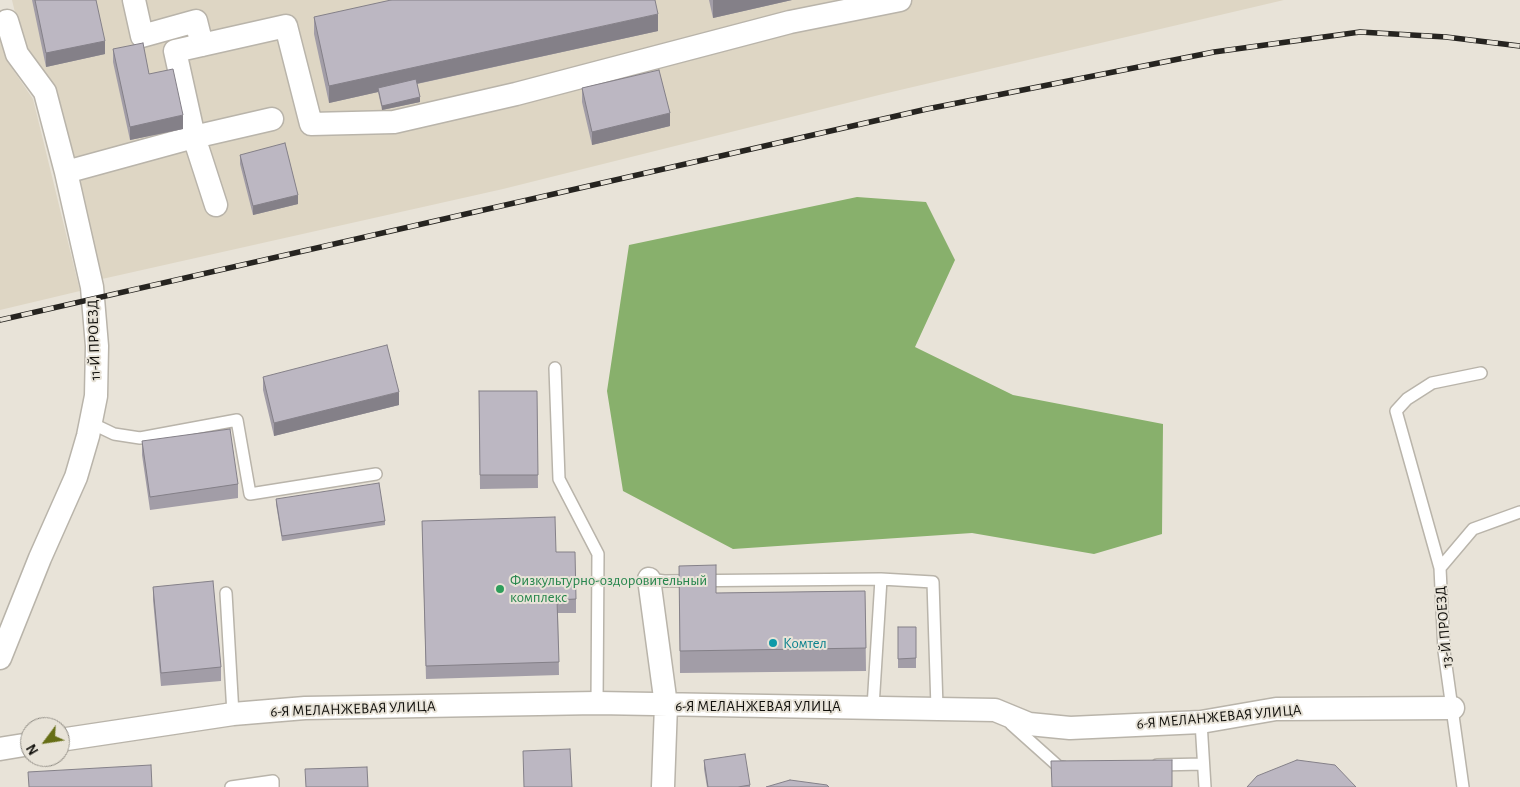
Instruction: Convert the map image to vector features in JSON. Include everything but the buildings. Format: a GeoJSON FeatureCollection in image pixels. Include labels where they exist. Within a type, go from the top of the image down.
{"type":"FeatureCollection","features":[{"type":"Feature","properties":{"kind":"street"},"geometry":{"type":"LineString","coordinates":[[134,0],[142,36],[196,21],[202,45]]}},
{"type":"Feature","properties":{"kind":"street"},"geometry":{"type":"LineString","coordinates":[[216,205],[194,137],[175,51],[286,26],[311,124],[394,122],[516,94],[790,22],[900,0]]}},
{"type":"Feature","properties":{"kind":"street","name":"11-Й ПРОЕЗД"},"geometry":{"type":"LineString","coordinates":[[0,658],[40,558],[76,477],[91,423],[96,396],[97,346],[93,298],[66,172],[45,92],[17,54],[4,22]]}},
{"type":"Feature","properties":{"kind":"street"},"geometry":{"type":"LineString","coordinates":[[66,172],[194,137],[272,119]]}},
{"type":"Feature","properties":{"kind":"street"},"geometry":{"type":"LineString","coordinates":[[649,579],[666,705],[663,787]]}},
{"type":"Feature","properties":{"kind":"street","name":"6-Я МЕЛАНЖЕВАЯ УЛИЦА"},"geometry":{"type":"LineString","coordinates":[[70,738],[233,714],[305,708],[597,703],[873,706],[995,710],[1029,724],[1070,728],[1201,722],[1276,709],[1453,708]]}},
{"type":"Feature","properties":{"kind":"street"},"geometry":{"type":"LineString","coordinates":[[0,749],[20,746]]}},
{"type":"Feature","properties":{"kind":"lane"},"geometry":{"type":"LineString","coordinates":[[555,368],[559,479],[598,554],[597,703]]}},
{"type":"Feature","properties":{"kind":"lane"},"geometry":{"type":"LineString","coordinates":[[1440,568],[1396,411],[1407,399],[1432,383],[1481,373]]}},
{"type":"Feature","properties":{"kind":"lane"},"geometry":{"type":"LineString","coordinates":[[91,423],[114,434],[140,438],[237,420],[250,494],[376,474]]}},
{"type":"Feature","properties":{"kind":"lane","name":"13-Й ПРОЕЗД"},"geometry":{"type":"LineString","coordinates":[[1463,787],[1444,652],[1440,568],[1473,529],[1520,512]]}},
{"type":"Feature","properties":{"kind":"lane"},"geometry":{"type":"LineString","coordinates":[[649,579],[664,581],[881,579],[933,582],[937,708]]}},
{"type":"Feature","properties":{"kind":"lane"},"geometry":{"type":"LineString","coordinates":[[873,706],[881,579]]}},
{"type":"Feature","properties":{"kind":"lane"},"geometry":{"type":"LineString","coordinates":[[226,593],[233,714]]}},
{"type":"Feature","properties":{"kind":"lane"},"geometry":{"type":"LineString","coordinates":[[995,710],[1059,767],[1078,767]]}},
{"type":"Feature","properties":{"kind":"lane"},"geometry":{"type":"LineString","coordinates":[[1201,722],[1202,764],[1205,787]]}},
{"type":"Feature","properties":{"kind":"lane"},"geometry":{"type":"LineString","coordinates":[[1145,765],[1202,764]]}},
{"type":"Feature","properties":{"kind":"lane"},"geometry":{"type":"LineString","coordinates":[[231,787],[273,782],[273,787]]}},
{"type":"Feature","properties":{"kind":"shaded area"},"geometry":{"type":"Polygon","coordinates":[[[12,0],[1284,0],[883,94],[503,189],[102,279],[25,55],[12,0]]]}},
{"type":"Feature","properties":{"kind":"shaded area"},"geometry":{"type":"Polygon","coordinates":[[[0,35],[7,61],[33,99],[80,291],[0,310],[0,35]]]}},
{"type":"Feature","properties":{"kind":"green space"},"geometry":{"type":"Polygon","coordinates":[[[857,197],[926,202],[955,260],[915,347],[1013,395],[1163,424],[1162,534],[1094,554],[972,533],[733,549],[623,491],[607,391],[629,245],[857,197]]]}},
{"type":"Feature","properties":{"kind":"railway"},"geometry":{"type":"LineString","coordinates":[[0,320],[927,109],[1214,52],[1360,32],[1446,37],[1520,46]]}},
{"type":"Feature","properties":{"kind":"place","name":"Физкультурно-оздоровительный комплекс"},"geometry":{"type":"Point","coordinates":[500,589]}},
{"type":"Feature","properties":{"kind":"place","name":"Комтел"},"geometry":{"type":"Point","coordinates":[773,643]}}]}
